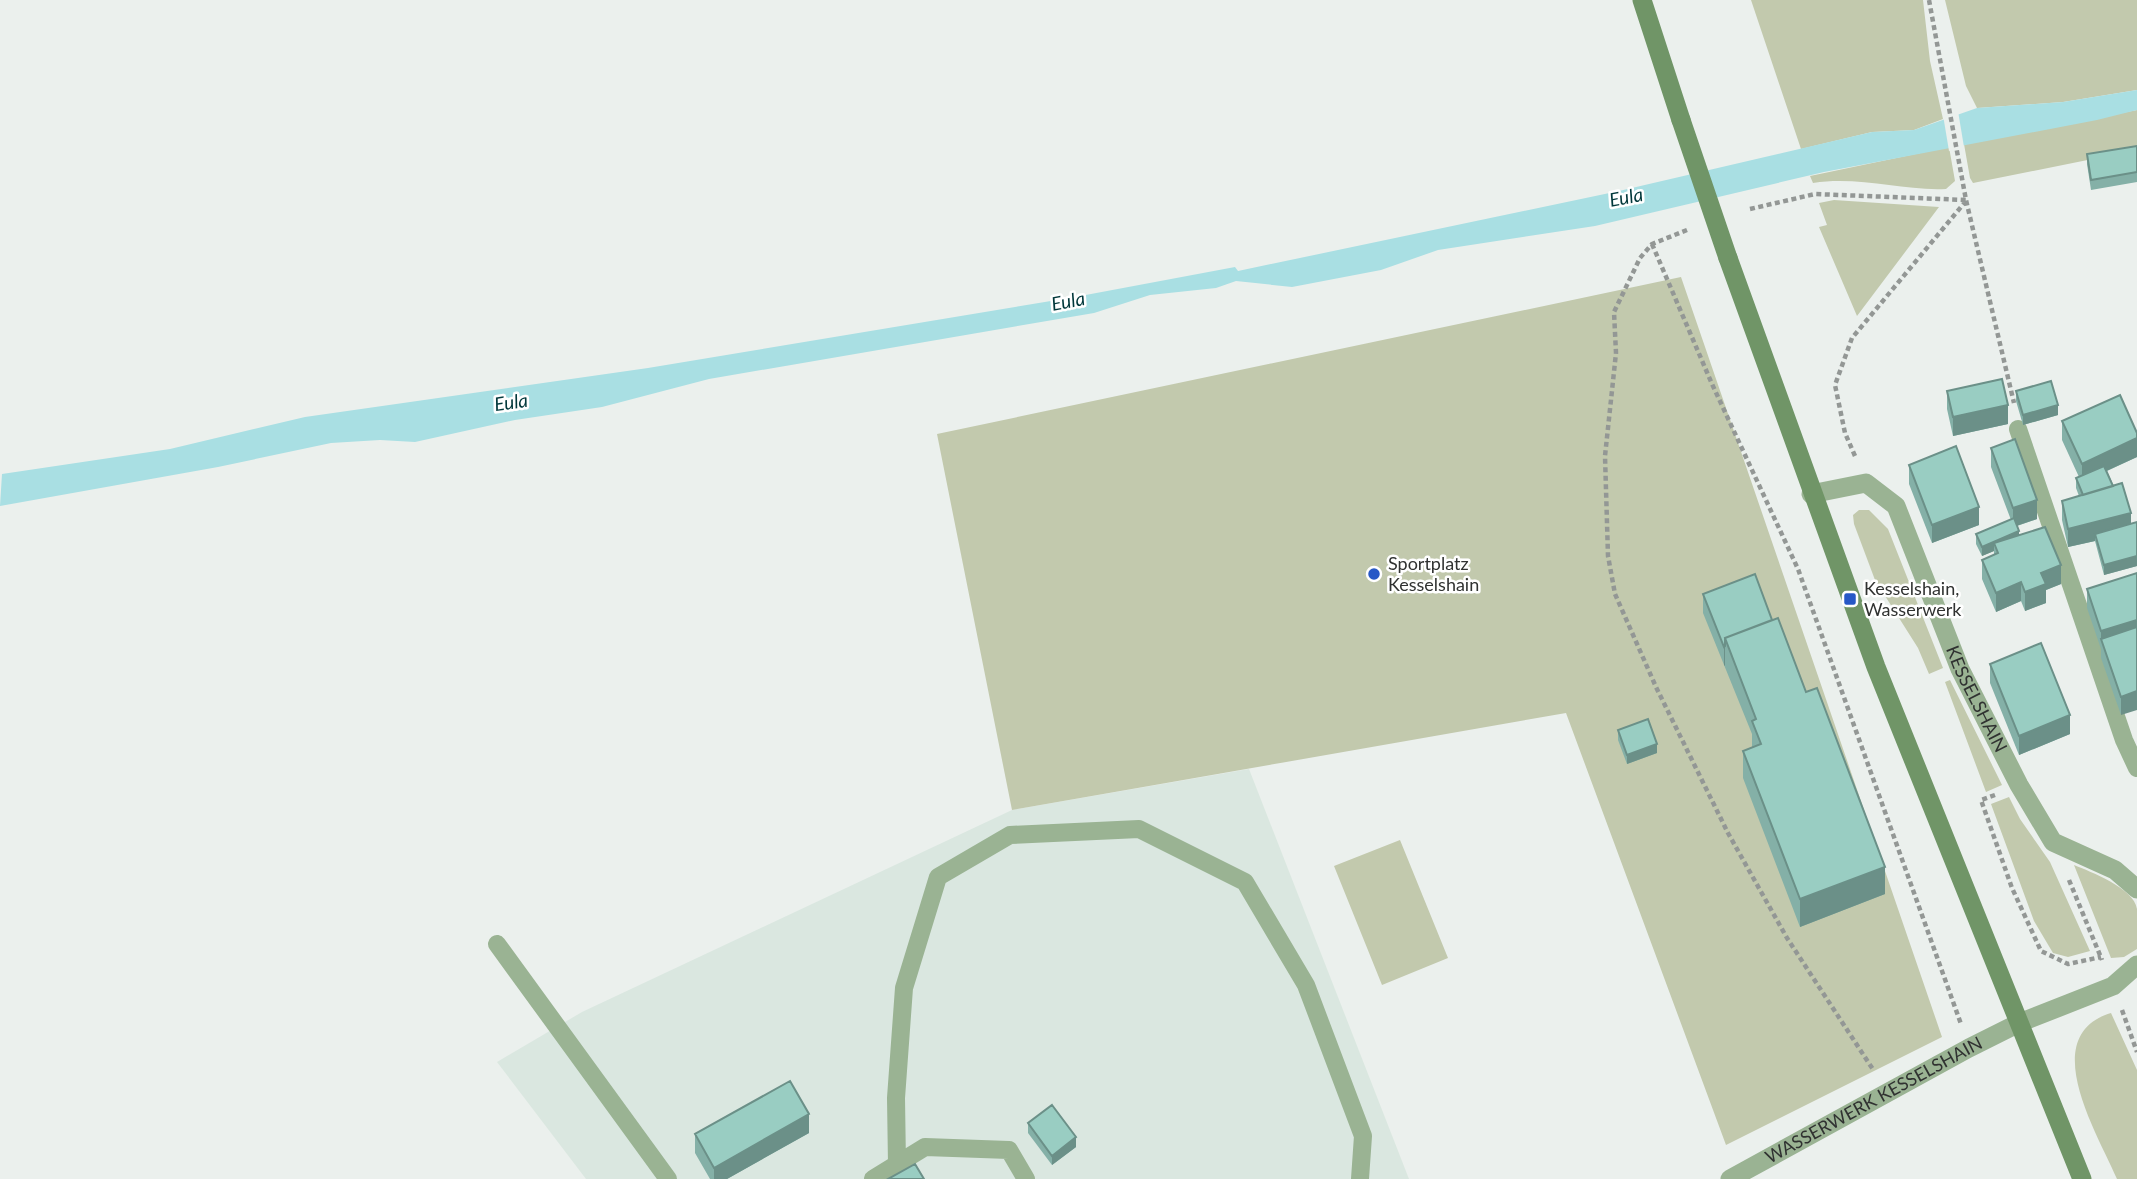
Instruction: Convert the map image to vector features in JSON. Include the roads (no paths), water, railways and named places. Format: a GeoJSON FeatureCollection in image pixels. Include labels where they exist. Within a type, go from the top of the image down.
{"type":"FeatureCollection","features":[{"type":"Feature","properties":{"kind":"main road"},"geometry":{"type":"LineString","coordinates":[[1642,0],[1728,258],[1811,494],[1876,667],[2082,1179]]}},
{"type":"Feature","properties":{"kind":"street","name":"KESSELSHAIN"},"geometry":{"type":"LineString","coordinates":[[1811,494],[1866,482],[1896,506],[1960,669],[2019,785],[2053,842],[2115,870],[2137,889]]}},
{"type":"Feature","properties":{"kind":"street"},"geometry":{"type":"LineString","coordinates":[[2019,1023],[2113,986],[2137,964]]}},
{"type":"Feature","properties":{"kind":"street","name":"WASSERWERK KESSELSHAIN"},"geometry":{"type":"LineString","coordinates":[[1730,1179],[2019,1023]]}},
{"type":"Feature","properties":{"kind":"lane"},"geometry":{"type":"LineString","coordinates":[[2018,429],[2124,740],[2137,768]]}},
{"type":"Feature","properties":{"kind":"lane"},"geometry":{"type":"LineString","coordinates":[[897,1165],[896,1098],[904,988],[938,877],[1010,835],[1139,829],[1245,882],[1306,985],[1363,1136],[1360,1179]]}},
{"type":"Feature","properties":{"kind":"lane"},"geometry":{"type":"LineString","coordinates":[[497,944],[668,1179]]}},
{"type":"Feature","properties":{"kind":"lane"},"geometry":{"type":"LineString","coordinates":[[873,1179],[925,1147],[1009,1150],[1026,1179]]}},
{"type":"Feature","properties":{"kind":"water","name":"Eula"},"geometry":{"type":"Polygon","coordinates":[[[2137,90],[2137,110],[2097,120],[1824,172],[1595,226],[1438,250],[1381,270],[1292,287],[1236,281],[1216,288],[1150,295],[1094,313],[709,379],[602,407],[515,420],[415,442],[380,440],[331,443],[218,467],[0,506],[2,474],[170,449],[305,417],[648,368],[1075,297],[1235,267],[1238,271],[1619,191],[1872,132],[1914,130],[1977,108],[2063,102],[2137,90]]]}},
{"type":"Feature","properties":{"kind":"place","name":"Sportplatz Kesselshain"},"geometry":{"type":"Point","coordinates":[1374,574]}},
{"type":"Feature","properties":{"kind":"place","name":"Kesselshain, Wasserwerk"},"geometry":{"type":"Point","coordinates":[1850,599]}}]}
